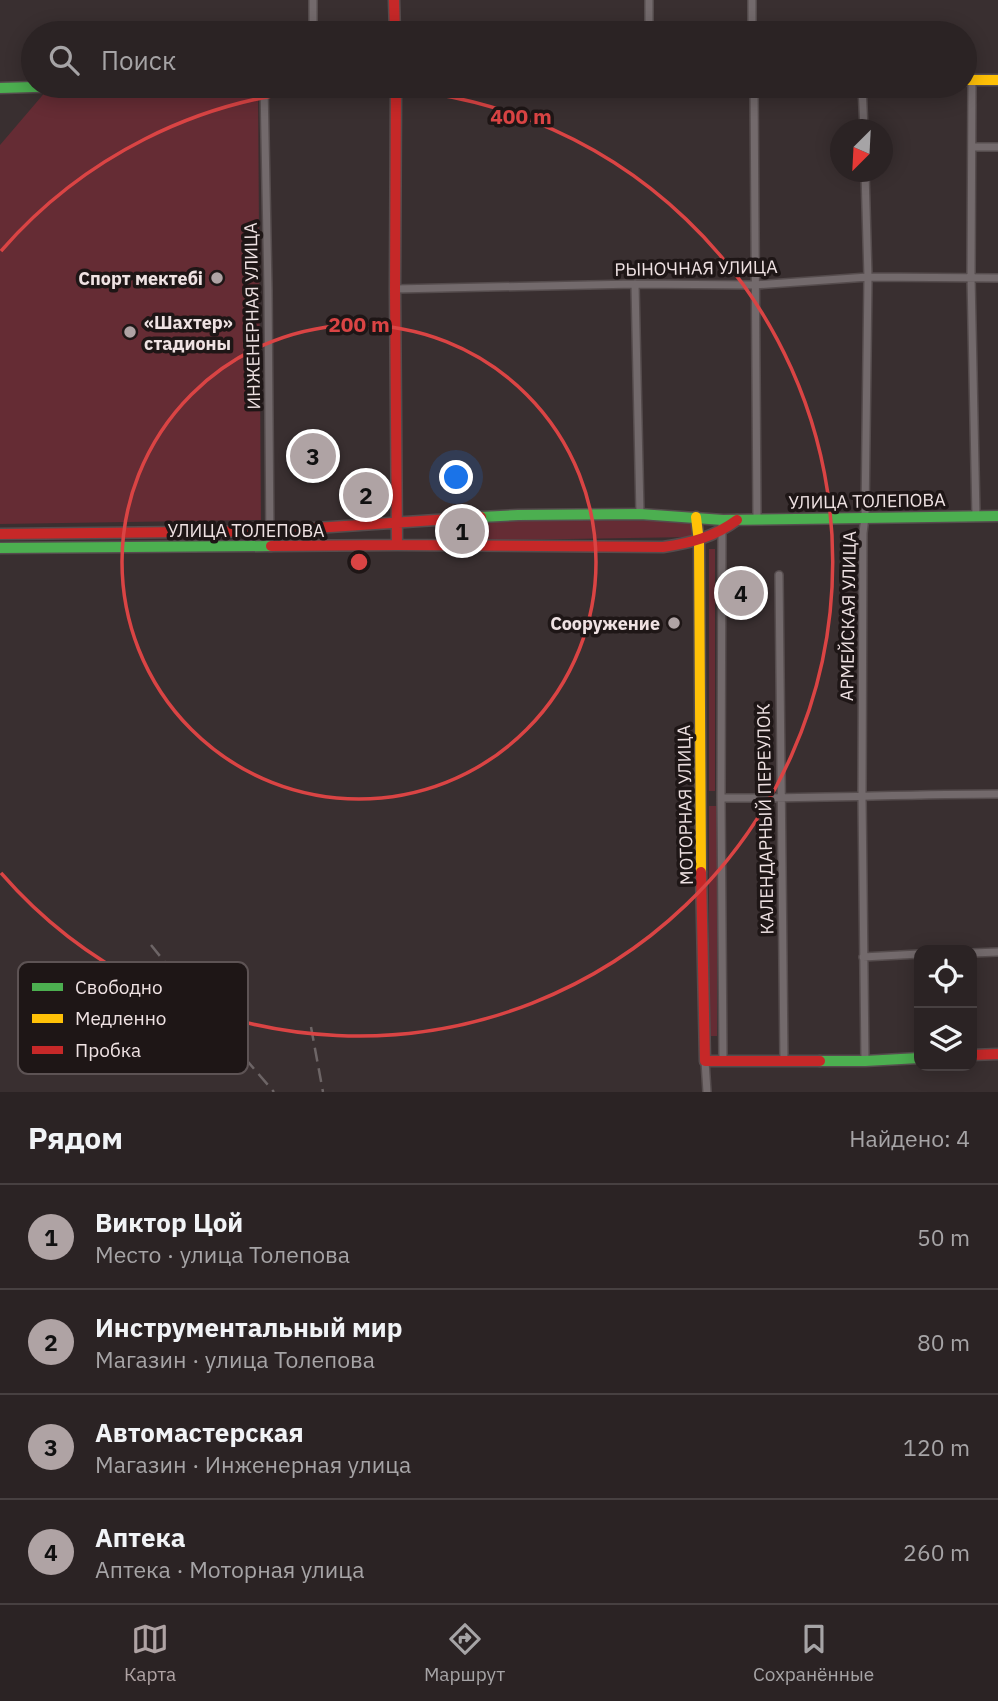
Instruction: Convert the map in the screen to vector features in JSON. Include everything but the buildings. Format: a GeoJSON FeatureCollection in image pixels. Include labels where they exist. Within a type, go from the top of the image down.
{"type":"FeatureCollection","features":[{"type":"Feature","properties":{"kind":"street"},"geometry":{"type":"LineString","coordinates":[[313,0],[313,21]]}},
{"type":"Feature","properties":{"kind":"street"},"geometry":{"type":"LineString","coordinates":[[394,0],[395,21]]}},
{"type":"Feature","properties":{"kind":"street"},"geometry":{"type":"LineString","coordinates":[[649,0],[649,21]]}},
{"type":"Feature","properties":{"kind":"street"},"geometry":{"type":"LineString","coordinates":[[752,0],[752,21]]}},
{"type":"Feature","properties":{"kind":"street"},"geometry":{"type":"LineString","coordinates":[[977,80],[998,80]]}},
{"type":"Feature","properties":{"kind":"street"},"geometry":{"type":"LineString","coordinates":[[3,88],[21,87]]}},
{"type":"Feature","properties":{"kind":"street","name":"ИНЖЕНЕРНАЯ УЛИЦА"},"geometry":{"type":"LineString","coordinates":[[264,98],[270,546]]}},
{"type":"Feature","properties":{"kind":"street"},"geometry":{"type":"LineString","coordinates":[[396,98],[397,545]]}},
{"type":"Feature","properties":{"kind":"street"},"geometry":{"type":"LineString","coordinates":[[754,98],[757,519]]}},
{"type":"Feature","properties":{"kind":"street"},"geometry":{"type":"LineString","coordinates":[[863,98],[864,119]]}},
{"type":"Feature","properties":{"kind":"street"},"geometry":{"type":"LineString","coordinates":[[969,98],[972,147],[971,277],[976,516]]}},
{"type":"Feature","properties":{"kind":"street"},"geometry":{"type":"LineString","coordinates":[[972,147],[998,147]]}},
{"type":"Feature","properties":{"kind":"street","name":"АРМЕЙСКАЯ УЛИЦА"},"geometry":{"type":"LineString","coordinates":[[865,182],[868,278],[862,797],[865,1061]]}},
{"type":"Feature","properties":{"kind":"street","name":"РЫНОЧНАЯ УЛИЦА"},"geometry":{"type":"LineString","coordinates":[[395,289],[635,284],[755,285],[868,278],[996,279]]}},
{"type":"Feature","properties":{"kind":"street"},"geometry":{"type":"LineString","coordinates":[[635,284],[640,514]]}},
{"type":"Feature","properties":{"kind":"street","name":"УЛИЦА ТОЛЕПОВА"},"geometry":{"type":"LineString","coordinates":[[0,534],[270,531],[518,515],[640,514],[723,520],[998,516]]}},
{"type":"Feature","properties":{"kind":"street","name":"МОТОРНАЯ УЛИЦА"},"geometry":{"type":"LineString","coordinates":[[696,517],[699,542],[700,798],[707,1092]]}},
{"type":"Feature","properties":{"kind":"street","name":"УЛИЦА ТОЛЕПОВА"},"geometry":{"type":"LineString","coordinates":[[0,548],[397,545],[663,547],[699,542],[722,532],[737,519]]}},
{"type":"Feature","properties":{"kind":"street","name":"МОТОРНАЯ УЛИЦА"},"geometry":{"type":"LineString","coordinates":[[723,520],[723,1061]]}},
{"type":"Feature","properties":{"kind":"street","name":"КАЛЕНДАРНЫЙ ПЕРЕУЛОК"},"geometry":{"type":"LineString","coordinates":[[779,575],[784,1062]]}},
{"type":"Feature","properties":{"kind":"street"},"geometry":{"type":"LineString","coordinates":[[721,798],[998,794]]}},
{"type":"Feature","properties":{"kind":"street"},"geometry":{"type":"LineString","coordinates":[[977,953],[998,951]]}},
{"type":"Feature","properties":{"kind":"street"},"geometry":{"type":"LineString","coordinates":[[863,957],[914,954]]}},
{"type":"Feature","properties":{"kind":"street"},"geometry":{"type":"LineString","coordinates":[[977,1055],[998,1054]]}},
{"type":"Feature","properties":{"kind":"street"},"geometry":{"type":"LineString","coordinates":[[705,1061],[914,1058]]}},
{"type":"Feature","properties":{"kind":"shaded area","name":"«Шахтер» стадионы"},"geometry":{"type":"Polygon","coordinates":[[[40,98],[258,98],[261,520],[0,524],[0,145],[40,98]]]}},
{"type":"Feature","properties":{"kind":"shaded area"},"geometry":{"type":"Polygon","coordinates":[[[515,520],[691,521],[692,537],[451,541],[450,523],[515,520]]]}},
{"type":"Feature","properties":{"kind":"shaded area"},"geometry":{"type":"Polygon","coordinates":[[[709,549],[715,549],[715,791],[709,791],[709,549]]]}},
{"type":"Feature","properties":{"kind":"shaded area"},"geometry":{"type":"Polygon","coordinates":[[[709,806],[717,806],[717,1036],[709,1036],[709,806]]]}},
{"type":"Feature","properties":{"kind":"railway"},"geometry":{"type":"LineString","coordinates":[[151,945],[165,962]]}},
{"type":"Feature","properties":{"kind":"railway"},"geometry":{"type":"LineString","coordinates":[[311,1027],[323,1092]]}},
{"type":"Feature","properties":{"kind":"railway"},"geometry":{"type":"LineString","coordinates":[[248,1062],[274,1092]]}},
{"type":"Feature","properties":{"kind":"traffic: fast"},"geometry":{"type":"LineString","coordinates":[[0,88],[21,87]]}},
{"type":"Feature","properties":{"kind":"traffic: fast"},"geometry":{"type":"LineString","coordinates":[[481,517],[640,514],[723,520],[998,516]]}},
{"type":"Feature","properties":{"kind":"traffic: fast"},"geometry":{"type":"LineString","coordinates":[[0,548],[271,546]]}},
{"type":"Feature","properties":{"kind":"traffic: fast"},"geometry":{"type":"LineString","coordinates":[[820,1061],[914,1058]]}},
{"type":"Feature","properties":{"kind":"traffic: slow"},"geometry":{"type":"LineString","coordinates":[[977,80],[998,80]]}},
{"type":"Feature","properties":{"kind":"traffic: slow"},"geometry":{"type":"LineString","coordinates":[[696,517],[699,542],[701,872]]}},
{"type":"Feature","properties":{"kind":"traffic: jam"},"geometry":{"type":"LineString","coordinates":[[394,0],[395,21]]}},
{"type":"Feature","properties":{"kind":"traffic: jam"},"geometry":{"type":"LineString","coordinates":[[396,98],[397,545]]}},
{"type":"Feature","properties":{"kind":"traffic: jam"},"geometry":{"type":"LineString","coordinates":[[0,534],[270,531],[481,517]]}},
{"type":"Feature","properties":{"kind":"traffic: jam"},"geometry":{"type":"LineString","coordinates":[[271,546],[663,547],[702,538],[737,520]]}},
{"type":"Feature","properties":{"kind":"traffic: jam"},"geometry":{"type":"LineString","coordinates":[[701,872],[705,1061],[820,1061]]}},
{"type":"Feature","properties":{"kind":"traffic: jam"},"geometry":{"type":"LineString","coordinates":[[977,1055],[998,1054]]}},
{"type":"Feature","properties":{"kind":"place","name":"Спорт мектебі"},"geometry":{"type":"Point","coordinates":[217,278]}},
{"type":"Feature","properties":{"kind":"place","name":"«Шахтер» стадионы"},"geometry":{"type":"Point","coordinates":[130,332]}},
{"type":"Feature","properties":{"kind":"place","name":"Автомастерская"},"geometry":{"type":"Point","coordinates":[313,456]}},
{"type":"Feature","properties":{"kind":"place","name":"Инструментальный мир"},"geometry":{"type":"Point","coordinates":[366,495]}},
{"type":"Feature","properties":{"kind":"place","name":"Виктор Цой"},"geometry":{"type":"Point","coordinates":[462,531]}},
{"type":"Feature","properties":{"kind":"place","name":"Аптека"},"geometry":{"type":"Point","coordinates":[741,593]}},
{"type":"Feature","properties":{"kind":"place","name":"Сооружение"},"geometry":{"type":"Point","coordinates":[674,623]}}]}
